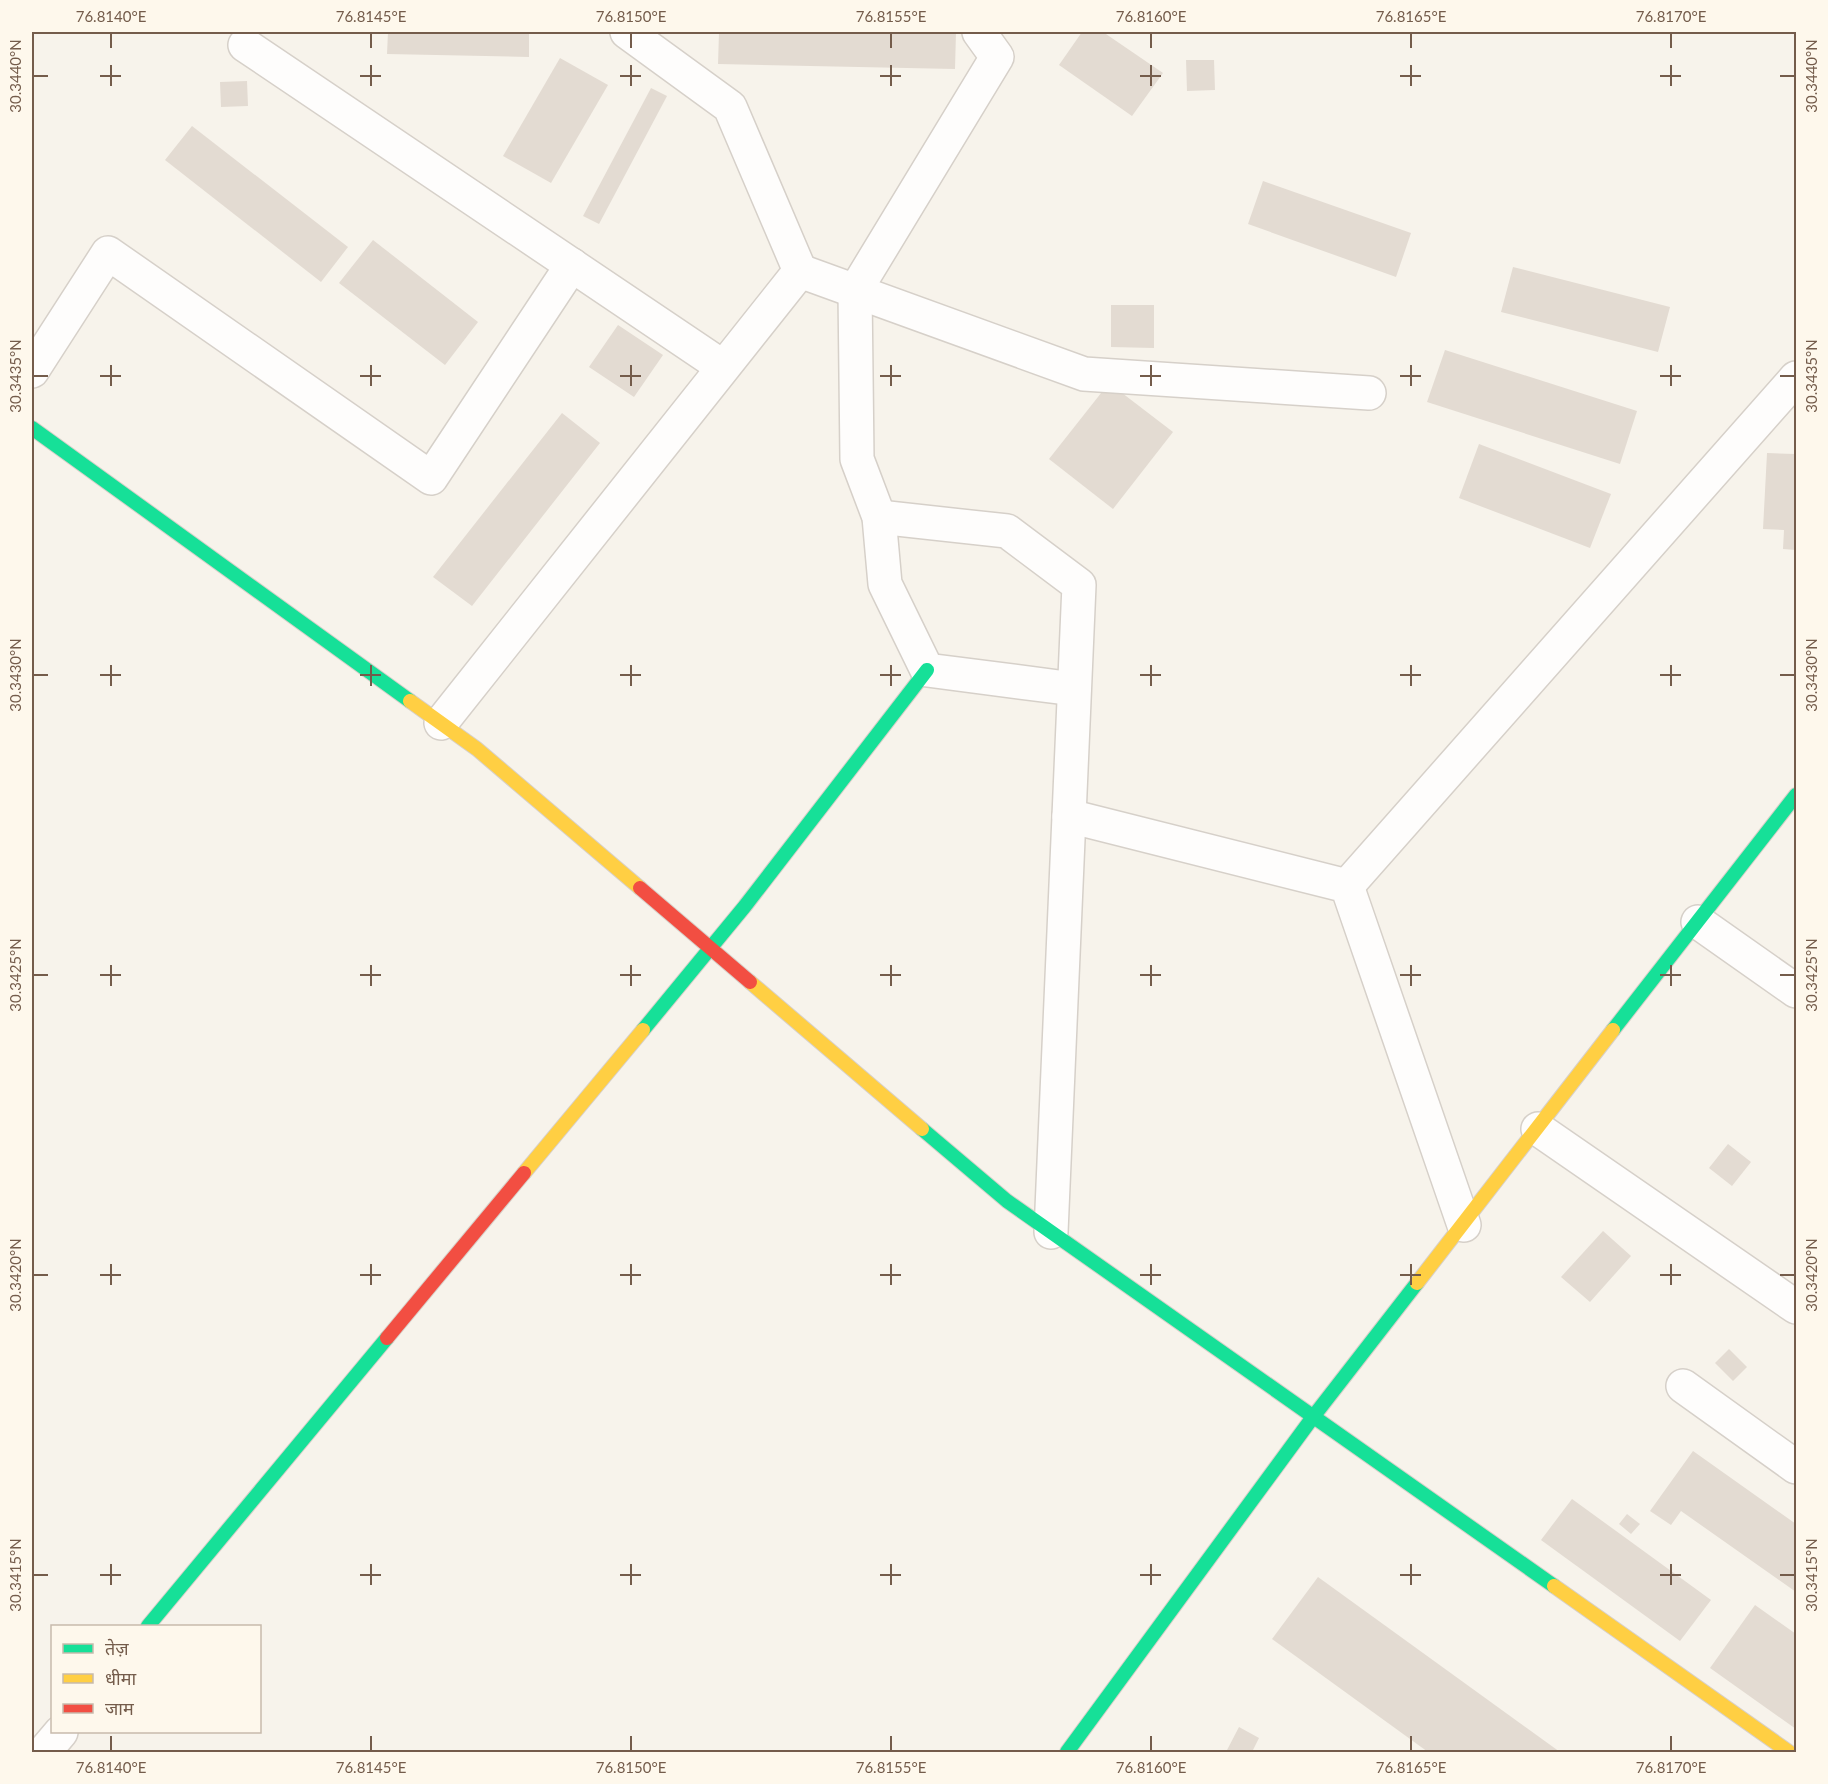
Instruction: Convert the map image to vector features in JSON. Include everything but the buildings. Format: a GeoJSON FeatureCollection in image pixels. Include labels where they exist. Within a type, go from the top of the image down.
{"type":"FeatureCollection","features":[{"type":"Feature","properties":{"kind":"street"},"geometry":{"type":"LineString","coordinates":[[627,32],[730,108],[800,271],[1084,374],[1369,393]]}},
{"type":"Feature","properties":{"kind":"street"},"geometry":{"type":"LineString","coordinates":[[927,670],[885,584],[879,517],[857,459],[855,291],[997,57],[979,32]]}},
{"type":"Feature","properties":{"kind":"street"},"geometry":{"type":"LineString","coordinates":[[245,45],[723,367]]}},
{"type":"Feature","properties":{"kind":"street"},"geometry":{"type":"LineString","coordinates":[[32,371],[108,253],[431,478],[572,265]]}},
{"type":"Feature","properties":{"kind":"street"},"geometry":{"type":"LineString","coordinates":[[441,723],[800,271]]}},
{"type":"Feature","properties":{"kind":"street"},"geometry":{"type":"LineString","coordinates":[[1347,886],[1797,378]]}},
{"type":"Feature","properties":{"kind":"street"},"geometry":{"type":"LineString","coordinates":[[32,428],[477,749],[1007,1201],[1789,1752]]}},
{"type":"Feature","properties":{"kind":"street"},"geometry":{"type":"LineString","coordinates":[[879,517],[1007,531],[1079,585],[1051,1232]]}},
{"type":"Feature","properties":{"kind":"street"},"geometry":{"type":"LineString","coordinates":[[927,670],[1074,689]]}},
{"type":"Feature","properties":{"kind":"street"},"geometry":{"type":"LineString","coordinates":[[149,1625],[745,906],[927,670]]}},
{"type":"Feature","properties":{"kind":"street"},"geometry":{"type":"LineString","coordinates":[[1067,1752],[1313,1417],[1797,795]]}},
{"type":"Feature","properties":{"kind":"street"},"geometry":{"type":"LineString","coordinates":[[1069,816],[1347,886]]}},
{"type":"Feature","properties":{"kind":"street"},"geometry":{"type":"LineString","coordinates":[[1347,886],[1464,1225]]}},
{"type":"Feature","properties":{"kind":"street"},"geometry":{"type":"LineString","coordinates":[[1698,922],[1797,991]]}},
{"type":"Feature","properties":{"kind":"street"},"geometry":{"type":"LineString","coordinates":[[1538,1129],[1797,1307]]}},
{"type":"Feature","properties":{"kind":"street"},"geometry":{"type":"LineString","coordinates":[[1683,1386],[1797,1467]]}},
{"type":"Feature","properties":{"kind":"street"},"geometry":{"type":"LineString","coordinates":[[44,1752],[59,1733]]}},
{"type":"Feature","properties":{"kind":"traffic: fast"},"geometry":{"type":"LineString","coordinates":[[32,428],[410,701]]}},
{"type":"Feature","properties":{"kind":"traffic: fast"},"geometry":{"type":"LineString","coordinates":[[643,1030],[745,906],[927,670]]}},
{"type":"Feature","properties":{"kind":"traffic: fast"},"geometry":{"type":"LineString","coordinates":[[1613,1030],[1796,795]]}},
{"type":"Feature","properties":{"kind":"traffic: fast"},"geometry":{"type":"LineString","coordinates":[[922,1129],[1007,1201],[1554,1586]]}},
{"type":"Feature","properties":{"kind":"traffic: fast"},"geometry":{"type":"LineString","coordinates":[[1067,1752],[1313,1417],[1417,1283]]}},
{"type":"Feature","properties":{"kind":"traffic: fast"},"geometry":{"type":"LineString","coordinates":[[149,1625],[387,1338]]}},
{"type":"Feature","properties":{"kind":"traffic: slow"},"geometry":{"type":"LineString","coordinates":[[410,701],[477,749],[640,888]]}},
{"type":"Feature","properties":{"kind":"traffic: slow"},"geometry":{"type":"LineString","coordinates":[[750,982],[922,1129]]}},
{"type":"Feature","properties":{"kind":"traffic: slow"},"geometry":{"type":"LineString","coordinates":[[524,1173],[643,1030]]}},
{"type":"Feature","properties":{"kind":"traffic: slow"},"geometry":{"type":"LineString","coordinates":[[1417,1283],[1613,1030]]}},
{"type":"Feature","properties":{"kind":"traffic: slow"},"geometry":{"type":"LineString","coordinates":[[1554,1586],[1789,1752]]}},
{"type":"Feature","properties":{"kind":"traffic: jam"},"geometry":{"type":"LineString","coordinates":[[640,888],[750,982]]}},
{"type":"Feature","properties":{"kind":"traffic: jam"},"geometry":{"type":"LineString","coordinates":[[387,1338],[524,1173]]}}]}
